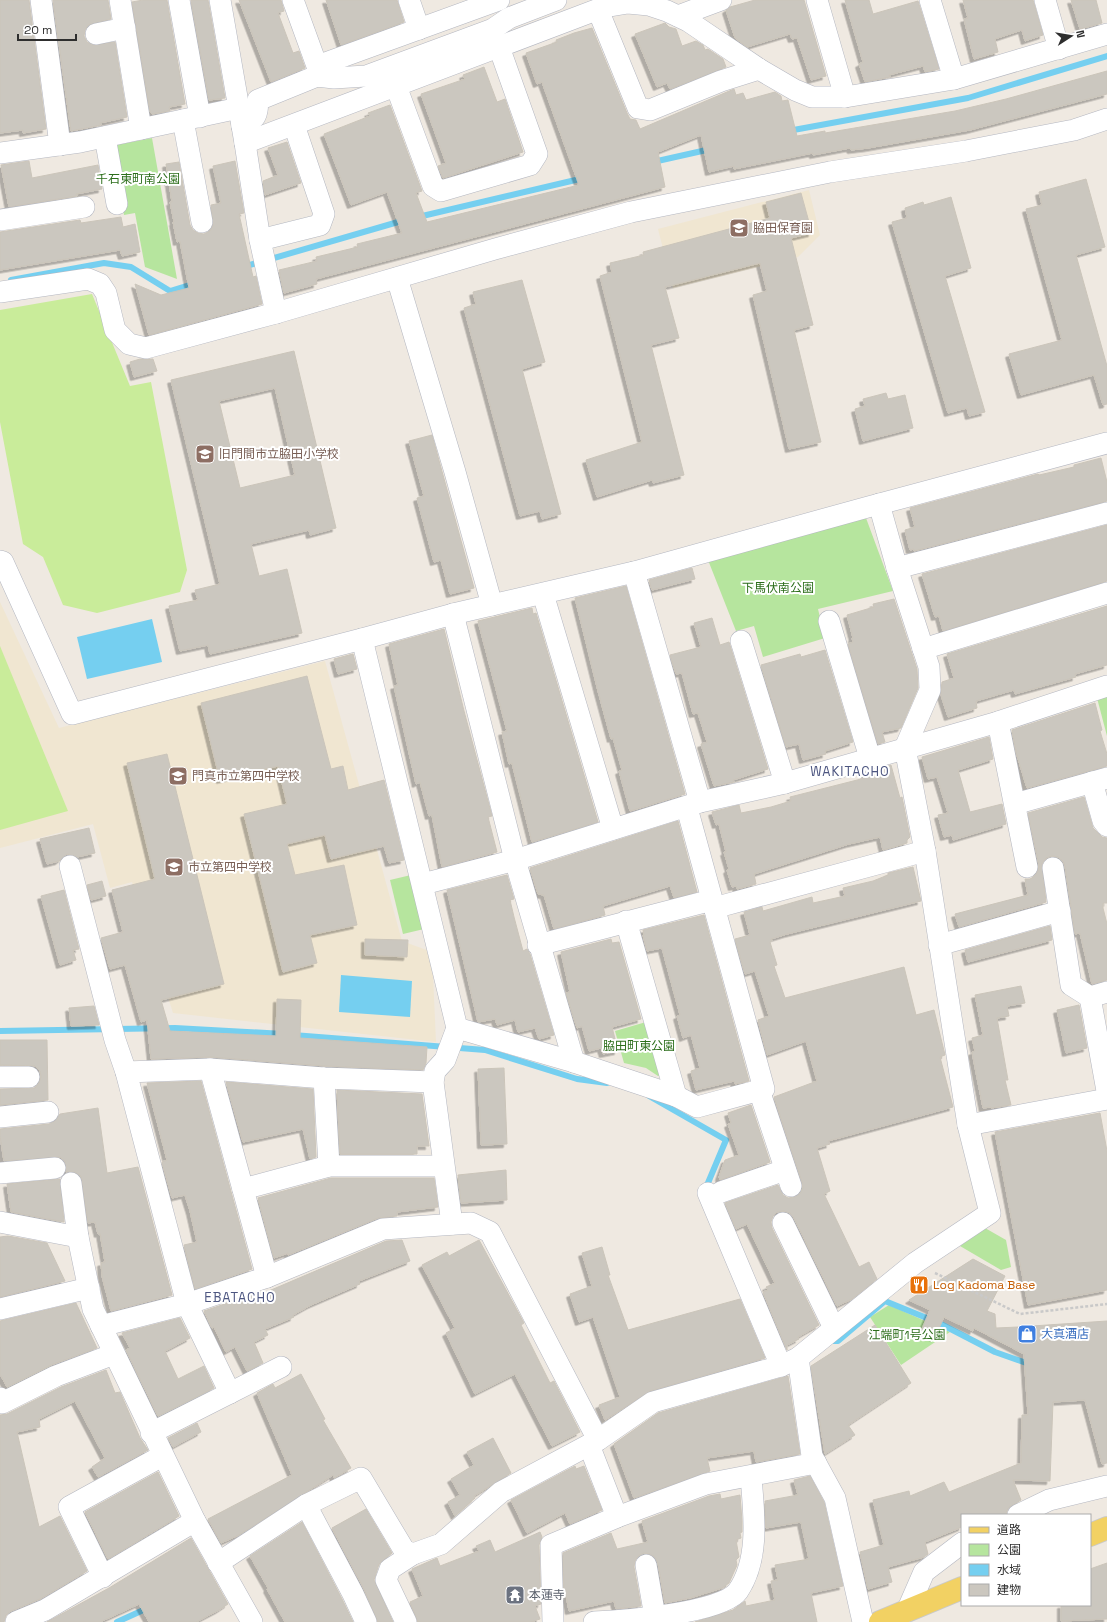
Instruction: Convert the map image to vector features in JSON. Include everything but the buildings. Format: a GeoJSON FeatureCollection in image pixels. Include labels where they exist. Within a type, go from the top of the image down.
{"type":"FeatureCollection","features":[{"type":"Feature","properties":{"kind":"main road"},"geometry":{"type":"LineString","coordinates":[[1091,1535],[1107,1528]]}},
{"type":"Feature","properties":{"kind":"main road"},"geometry":{"type":"LineString","coordinates":[[880,1622],[961,1588]]}},
{"type":"Feature","properties":{"kind":"street"},"geometry":{"type":"LineString","coordinates":[[41,0],[60,145]]}},
{"type":"Feature","properties":{"kind":"street"},"geometry":{"type":"LineString","coordinates":[[120,0],[141,129]]}},
{"type":"Feature","properties":{"kind":"street"},"geometry":{"type":"LineString","coordinates":[[179,0],[202,222]]}},
{"type":"Feature","properties":{"kind":"street"},"geometry":{"type":"LineString","coordinates":[[220,0],[260,240],[276,313]]}},
{"type":"Feature","properties":{"kind":"street"},"geometry":{"type":"LineString","coordinates":[[293,0],[317,66],[499,0]]}},
{"type":"Feature","properties":{"kind":"street"},"geometry":{"type":"LineString","coordinates":[[409,0],[419,29]]}},
{"type":"Feature","properties":{"kind":"street"},"geometry":{"type":"LineString","coordinates":[[242,126],[254,120],[257,114],[258,100],[287,88],[317,76],[334,78],[366,76],[394,67],[493,29],[509,18],[556,0]]}},
{"type":"Feature","properties":{"kind":"street"},"geometry":{"type":"LineString","coordinates":[[678,16],[721,0]]}},
{"type":"Feature","properties":{"kind":"street"},"geometry":{"type":"LineString","coordinates":[[817,0],[845,97]]}},
{"type":"Feature","properties":{"kind":"street"},"geometry":{"type":"LineString","coordinates":[[930,0],[954,79]]}},
{"type":"Feature","properties":{"kind":"street"},"geometry":{"type":"LineString","coordinates":[[1045,0],[1059,49]]}},
{"type":"Feature","properties":{"kind":"street"},"geometry":{"type":"LineString","coordinates":[[0,153],[105,137],[191,118],[242,126],[294,125],[598,10],[628,3],[649,5],[678,16],[759,69],[795,90],[812,97],[845,97],[954,79],[1107,34]]}},
{"type":"Feature","properties":{"kind":"street"},"geometry":{"type":"LineString","coordinates":[[598,10],[638,108],[650,110],[721,80],[759,69]]}},
{"type":"Feature","properties":{"kind":"street"},"geometry":{"type":"LineString","coordinates":[[96,34],[125,28]]}},
{"type":"Feature","properties":{"kind":"street"},"geometry":{"type":"LineString","coordinates":[[396,86],[433,186],[441,191],[530,166],[537,154],[499,47]]}},
{"type":"Feature","properties":{"kind":"street"},"geometry":{"type":"LineString","coordinates":[[0,292],[88,279],[100,284],[106,294],[115,330],[129,344],[146,348],[276,313],[503,246],[631,212],[830,172],[973,150],[1074,130],[1107,119]]}},
{"type":"Feature","properties":{"kind":"street"},"geometry":{"type":"LineString","coordinates":[[260,240],[320,225],[324,214],[294,125]]}},
{"type":"Feature","properties":{"kind":"street"},"geometry":{"type":"LineString","coordinates":[[105,137],[118,204]]}},
{"type":"Feature","properties":{"kind":"street"},"geometry":{"type":"LineString","coordinates":[[0,220],[84,207]]}},
{"type":"Feature","properties":{"kind":"street"},"geometry":{"type":"LineString","coordinates":[[397,278],[455,472],[492,605]]}},
{"type":"Feature","properties":{"kind":"street"},"geometry":{"type":"LineString","coordinates":[[0,561],[3,562],[72,714],[453,614],[634,572],[1107,443]]}},
{"type":"Feature","properties":{"kind":"street"},"geometry":{"type":"LineString","coordinates":[[406,1622],[386,1580],[390,1569],[413,1554],[441,1544],[501,1492],[593,1442],[653,1402],[790,1362],[915,1263],[990,1213],[968,1125],[925,852],[905,748],[930,690],[929,667],[897,568],[879,504]]}},
{"type":"Feature","properties":{"kind":"street"},"geometry":{"type":"LineString","coordinates":[[897,568],[1107,513]]}},
{"type":"Feature","properties":{"kind":"street"},"geometry":{"type":"LineString","coordinates":[[456,1032],[574,1062],[676,1096],[697,1107],[764,1089],[713,904],[693,805],[634,572]]}},
{"type":"Feature","properties":{"kind":"street"},"geometry":{"type":"LineString","coordinates":[[923,649],[1107,593]]}},
{"type":"Feature","properties":{"kind":"street"},"geometry":{"type":"LineString","coordinates":[[543,594],[613,829]]}},
{"type":"Feature","properties":{"kind":"street"},"geometry":{"type":"LineString","coordinates":[[453,614],[515,860],[538,945],[574,1062]]}},
{"type":"Feature","properties":{"kind":"street"},"geometry":{"type":"LineString","coordinates":[[830,621],[870,758]]}},
{"type":"Feature","properties":{"kind":"street"},"geometry":{"type":"LineString","coordinates":[[362,639],[423,884],[456,1032],[445,1060],[435,1071],[433,1082],[443,1166],[452,1224]]}},
{"type":"Feature","properties":{"kind":"street"},"geometry":{"type":"LineString","coordinates":[[741,641],[785,783]]}},
{"type":"Feature","properties":{"kind":"street"},"geometry":{"type":"LineString","coordinates":[[423,884],[515,860],[693,805],[785,783],[998,722],[1107,686]]}},
{"type":"Feature","properties":{"kind":"street"},"geometry":{"type":"LineString","coordinates":[[998,722],[1027,867]]}},
{"type":"Feature","properties":{"kind":"street"},"geometry":{"type":"LineString","coordinates":[[1015,804],[1100,780],[1103,821],[1107,826]]}},
{"type":"Feature","properties":{"kind":"street"},"geometry":{"type":"LineString","coordinates":[[538,945],[626,921],[713,904],[925,852]]}},
{"type":"Feature","properties":{"kind":"street"},"geometry":{"type":"LineString","coordinates":[[70,866],[115,1040],[126,1072],[187,1304],[230,1393]]}},
{"type":"Feature","properties":{"kind":"street"},"geometry":{"type":"LineString","coordinates":[[1053,868],[1071,985],[1098,994],[1107,1091]]}},
{"type":"Feature","properties":{"kind":"street"},"geometry":{"type":"LineString","coordinates":[[939,945],[1060,911]]}},
{"type":"Feature","properties":{"kind":"street"},"geometry":{"type":"LineString","coordinates":[[626,921],[676,1096]]}},
{"type":"Feature","properties":{"kind":"street"},"geometry":{"type":"LineString","coordinates":[[126,1072],[210,1069],[324,1078],[433,1082]]}},
{"type":"Feature","properties":{"kind":"street"},"geometry":{"type":"LineString","coordinates":[[210,1069],[267,1277]]}},
{"type":"Feature","properties":{"kind":"street"},"geometry":{"type":"LineString","coordinates":[[0,1076],[30,1078]]}},
{"type":"Feature","properties":{"kind":"street"},"geometry":{"type":"LineString","coordinates":[[324,1078],[329,1166]]}},
{"type":"Feature","properties":{"kind":"street"},"geometry":{"type":"LineString","coordinates":[[759,1090],[788,1178],[714,1192],[790,1362],[812,1456],[835,1498],[863,1622]]}},
{"type":"Feature","properties":{"kind":"street"},"geometry":{"type":"LineString","coordinates":[[968,1125],[1107,1099]]}},
{"type":"Feature","properties":{"kind":"street"},"geometry":{"type":"LineString","coordinates":[[0,1117],[48,1112]]}},
{"type":"Feature","properties":{"kind":"street"},"geometry":{"type":"LineString","coordinates":[[243,1189],[329,1166],[443,1166]]}},
{"type":"Feature","properties":{"kind":"street"},"geometry":{"type":"LineString","coordinates":[[0,1173],[55,1168]]}},
{"type":"Feature","properties":{"kind":"street"},"geometry":{"type":"LineString","coordinates":[[71,1183],[78,1237],[93,1309],[162,1456],[195,1522],[250,1621]]}},
{"type":"Feature","properties":{"kind":"street"},"geometry":{"type":"LineString","coordinates":[[0,1220],[78,1237]]}},
{"type":"Feature","properties":{"kind":"street"},"geometry":{"type":"LineString","coordinates":[[101,1326],[187,1304],[267,1277],[383,1229],[471,1223],[490,1232],[593,1442],[617,1517]]}},
{"type":"Feature","properties":{"kind":"street"},"geometry":{"type":"LineString","coordinates":[[783,1223],[834,1328]]}},
{"type":"Feature","properties":{"kind":"street"},"geometry":{"type":"LineString","coordinates":[[0,1309],[88,1288]]}},
{"type":"Feature","properties":{"kind":"street"},"geometry":{"type":"LineString","coordinates":[[0,1398],[2,1403],[56,1376],[114,1354]]}},
{"type":"Feature","properties":{"kind":"street"},"geometry":{"type":"LineString","coordinates":[[151,1432],[281,1367]]}},
{"type":"Feature","properties":{"kind":"street"},"geometry":{"type":"LineString","coordinates":[[104,1577],[69,1507],[162,1456]]}},
{"type":"Feature","properties":{"kind":"street"},"geometry":{"type":"LineString","coordinates":[[553,1622],[551,1546],[617,1517],[706,1484],[751,1477],[816,1463]]}},
{"type":"Feature","properties":{"kind":"street"},"geometry":{"type":"LineString","coordinates":[[594,1622],[655,1616],[715,1613],[720,1603],[738,1592],[747,1571],[753,1548],[755,1520],[751,1477]]}},
{"type":"Feature","properties":{"kind":"street"},"geometry":{"type":"LineString","coordinates":[[218,1563],[306,1505],[361,1478],[404,1550],[413,1554]]}},
{"type":"Feature","properties":{"kind":"street"},"geometry":{"type":"LineString","coordinates":[[1020,1514],[1049,1500],[1107,1486]]}},
{"type":"Feature","properties":{"kind":"street"},"geometry":{"type":"LineString","coordinates":[[306,1505],[353,1594],[366,1622]]}},
{"type":"Feature","properties":{"kind":"street"},"geometry":{"type":"LineString","coordinates":[[16,1622],[45,1610],[104,1577],[195,1522]]}},
{"type":"Feature","properties":{"kind":"street"},"geometry":{"type":"LineString","coordinates":[[907,1611],[924,1572],[961,1544]]}},
{"type":"Feature","properties":{"kind":"street"},"geometry":{"type":"LineString","coordinates":[[646,1565],[655,1616]]}},
{"type":"Feature","properties":{"kind":"path"},"geometry":{"type":"LineString","coordinates":[[915,1263],[1020,1314],[1107,1304]]}},
{"type":"Feature","properties":{"kind":"shaded area"},"geometry":{"type":"Polygon","coordinates":[[[809,190],[820,235],[798,257],[673,288],[658,229],[809,190]]]}},
{"type":"Feature","properties":{"kind":"shaded area","name":"門真市立第四中学校"},"geometry":{"type":"Polygon","coordinates":[[[0,602],[59,728],[325,661],[402,941],[432,952],[436,1042],[173,1013],[132,882],[110,888],[93,824],[0,848],[0,602]]]}},
{"type":"Feature","properties":{"kind":"green space","name":"千石東町南公園"},"geometry":{"type":"Polygon","coordinates":[[[152,138],[177,279],[145,267],[135,213],[124,215],[111,146],[152,138]]]}},
{"type":"Feature","properties":{"kind":"green space"},"geometry":{"type":"Polygon","coordinates":[[[92,294],[130,386],[151,382],[187,570],[180,592],[97,613],[63,605],[43,557],[23,544],[0,422],[0,310],[92,294]]]}},
{"type":"Feature","properties":{"kind":"green space","name":"下馬伏南公園"},"geometry":{"type":"Polygon","coordinates":[[[866,518],[893,591],[818,609],[825,638],[763,657],[754,626],[736,631],[708,560],[866,518]]]}},
{"type":"Feature","properties":{"kind":"green space"},"geometry":{"type":"Polygon","coordinates":[[[0,646],[68,811],[0,830],[0,646]]]}},
{"type":"Feature","properties":{"kind":"green space"},"geometry":{"type":"Polygon","coordinates":[[[1107,696],[1107,736],[1097,698],[1107,696]]]}},
{"type":"Feature","properties":{"kind":"green space"},"geometry":{"type":"Polygon","coordinates":[[[411,875],[424,929],[403,934],[390,880],[411,875]]]}},
{"type":"Feature","properties":{"kind":"green space","name":"脇田町東公園"},"geometry":{"type":"Polygon","coordinates":[[[653,1020],[667,1073],[658,1076],[646,1068],[624,1063],[615,1031],[653,1020]]]}},
{"type":"Feature","properties":{"kind":"green space"},"geometry":{"type":"Polygon","coordinates":[[[985,1228],[1006,1240],[1011,1267],[1001,1270],[960,1246],[985,1228]]]}},
{"type":"Feature","properties":{"kind":"green space","name":"江端町1号公園"},"geometry":{"type":"Polygon","coordinates":[[[889,1305],[950,1332],[901,1365],[870,1317],[889,1305]]]}},
{"type":"Feature","properties":{"kind":"water"},"geometry":{"type":"Polygon","coordinates":[[[152,619],[162,662],[87,679],[77,637],[152,619]]]}},
{"type":"Feature","properties":{"kind":"water"},"geometry":{"type":"Polygon","coordinates":[[[341,975],[412,981],[410,1017],[339,1012],[341,975]]]}},
{"type":"Feature","properties":{"kind":"waterway"},"geometry":{"type":"LineString","coordinates":[[788,131],[968,98],[1107,56]]}},
{"type":"Feature","properties":{"kind":"waterway"},"geometry":{"type":"LineString","coordinates":[[653,162],[711,149]]}},
{"type":"Feature","properties":{"kind":"waterway"},"geometry":{"type":"LineString","coordinates":[[418,217],[584,178]]}},
{"type":"Feature","properties":{"kind":"waterway"},"geometry":{"type":"LineString","coordinates":[[243,267],[405,220]]}},
{"type":"Feature","properties":{"kind":"waterway"},"geometry":{"type":"LineString","coordinates":[[11,280],[104,263],[131,267],[170,291],[196,283]]}},
{"type":"Feature","properties":{"kind":"waterway"},"geometry":{"type":"LineString","coordinates":[[0,1031],[175,1028],[284,1034]]}},
{"type":"Feature","properties":{"kind":"waterway"},"geometry":{"type":"LineString","coordinates":[[293,1035],[485,1050],[577,1079],[607,1083]]}},
{"type":"Feature","properties":{"kind":"waterway"},"geometry":{"type":"LineString","coordinates":[[649,1096],[726,1140],[705,1190]]}},
{"type":"Feature","properties":{"kind":"waterway"},"geometry":{"type":"LineString","coordinates":[[828,1341],[838,1341],[885,1301],[939,1323],[995,1352],[1032,1365]]}},
{"type":"Feature","properties":{"kind":"waterway"},"geometry":{"type":"LineString","coordinates":[[117,1622],[150,1607]]}},
{"type":"Feature","properties":{"kind":"place","name":"脇田保育園"},"geometry":{"type":"Point","coordinates":[739,228]}},
{"type":"Feature","properties":{"kind":"place","name":"旧門間市立脇田小学校"},"geometry":{"type":"Point","coordinates":[205,454]}},
{"type":"Feature","properties":{"kind":"place","name":"門真市立第四中学校"},"geometry":{"type":"Point","coordinates":[178,776]}},
{"type":"Feature","properties":{"kind":"place","name":"市立第四中学校"},"geometry":{"type":"Point","coordinates":[174,867]}},
{"type":"Feature","properties":{"kind":"place","name":"Log Kadoma Base"},"geometry":{"type":"Point","coordinates":[919,1285]}},
{"type":"Feature","properties":{"kind":"place","name":"大真酒店"},"geometry":{"type":"Point","coordinates":[1027,1334]}},
{"type":"Feature","properties":{"kind":"place","name":"本蓮寺"},"geometry":{"type":"Point","coordinates":[515,1595]}},
{"type":"Feature","properties":{"kind":"district","name":"WAKITACHO"},"geometry":{"type":"Point","coordinates":[850,771]}},
{"type":"Feature","properties":{"kind":"district","name":"EBATACHO"},"geometry":{"type":"Point","coordinates":[240,1297]}}]}
